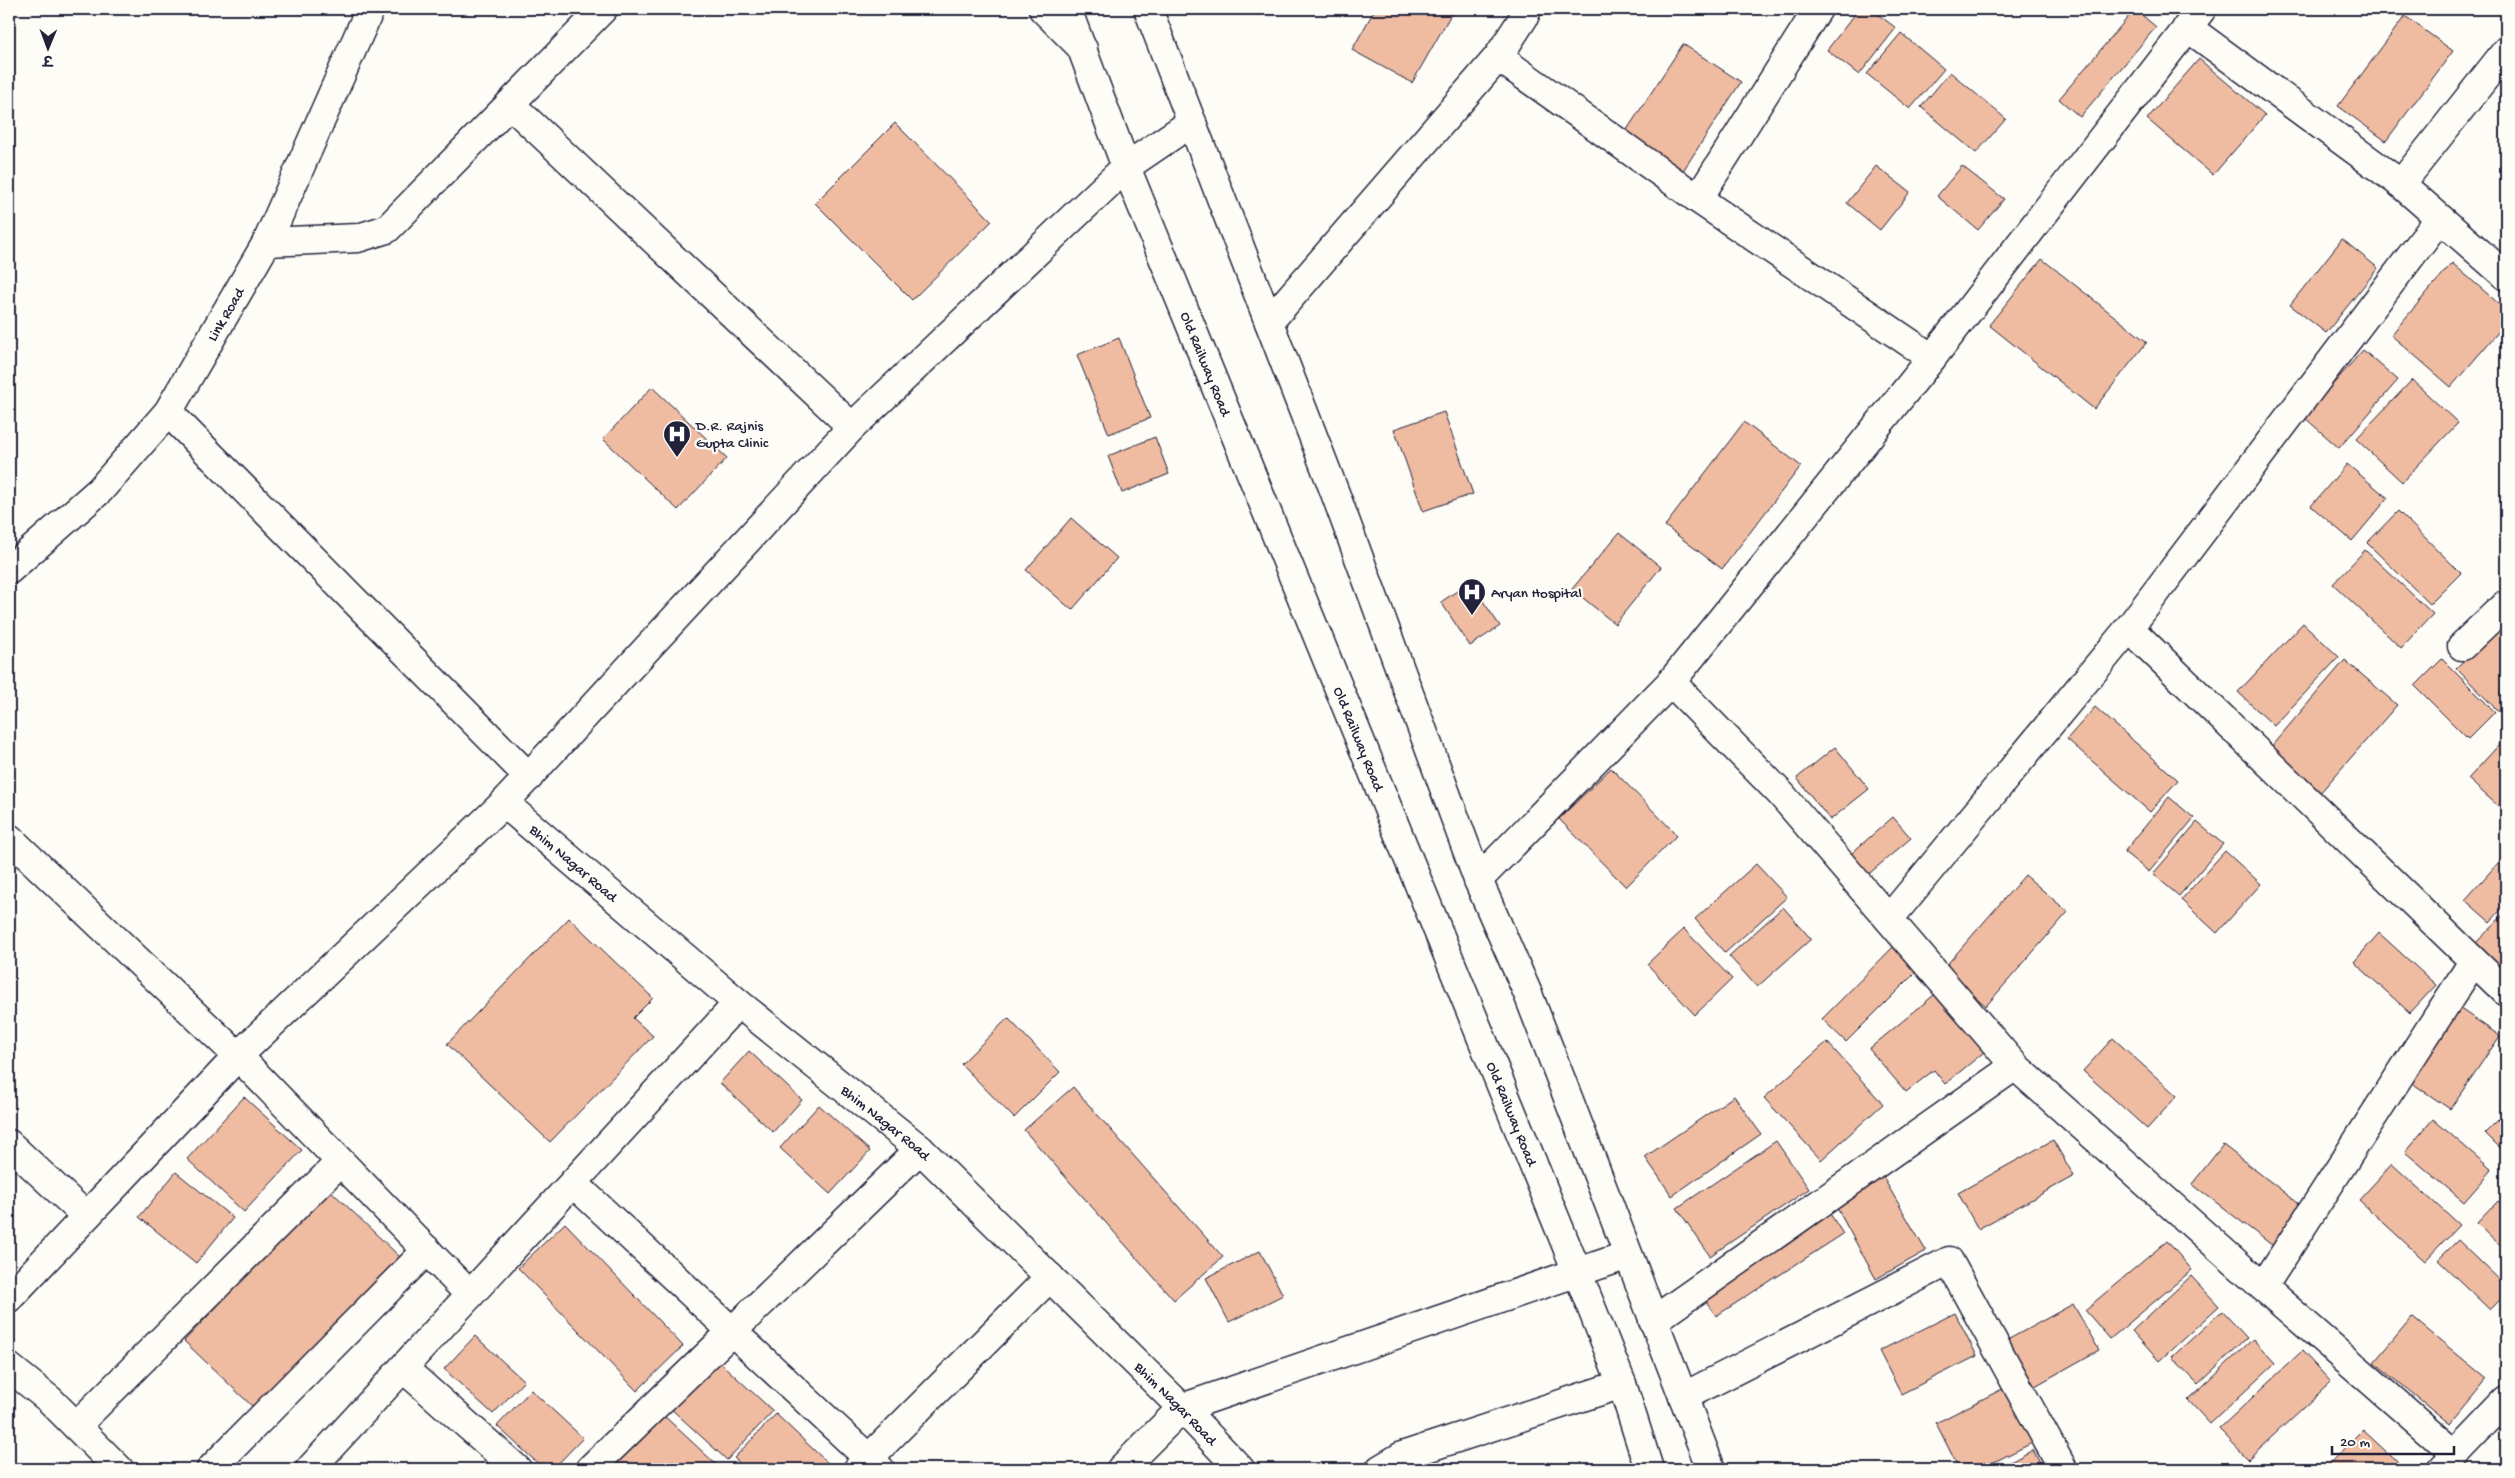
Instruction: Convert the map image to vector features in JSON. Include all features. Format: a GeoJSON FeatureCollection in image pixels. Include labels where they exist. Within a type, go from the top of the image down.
{"type":"FeatureCollection","features":[{"type":"Feature","properties":{"kind":"street","name":"Link Road"},"geometry":{"type":"LineString","coordinates":[[9,570],[100,490],[168,412],[267,242],[370,9]]}},
{"type":"Feature","properties":{"kind":"street"},"geometry":{"type":"LineString","coordinates":[[267,242],[358,238],[388,229],[603,9]]}},
{"type":"Feature","properties":{"kind":"street"},"geometry":{"type":"LineString","coordinates":[[1043,9],[1083,49]]}},
{"type":"Feature","properties":{"kind":"street","name":"Old Railway Road"},"geometry":{"type":"LineString","coordinates":[[1067,9],[1126,168],[1622,1384],[1649,1469]]}},
{"type":"Feature","properties":{"kind":"street"},"geometry":{"type":"LineString","coordinates":[[1148,9],[1336,493],[1478,880],[1528,994],[1711,1469]]}},
{"type":"Feature","properties":{"kind":"street"},"geometry":{"type":"LineString","coordinates":[[1269,322],[1498,57],[1524,17],[1527,9]]}},
{"type":"Feature","properties":{"kind":"street"},"geometry":{"type":"LineString","coordinates":[[1698,199],[1818,9]]}},
{"type":"Feature","properties":{"kind":"street"},"geometry":{"type":"LineString","coordinates":[[1478,880],[1670,682],[1932,358],[2195,18],[2401,184],[2506,276]]}},
{"type":"Feature","properties":{"kind":"street"},"geometry":{"type":"LineString","coordinates":[[2401,184],[2506,51]]}},
{"type":"Feature","properties":{"kind":"street"},"geometry":{"type":"LineString","coordinates":[[1498,57],[1698,199],[1932,358]]}},
{"type":"Feature","properties":{"kind":"street"},"geometry":{"type":"LineString","coordinates":[[510,104],[852,427]]}},
{"type":"Feature","properties":{"kind":"street"},"geometry":{"type":"LineString","coordinates":[[9,1298],[85,1215],[238,1056],[504,804],[852,427],[1126,168],[1192,122]]}},
{"type":"Feature","properties":{"kind":"street"},"geometry":{"type":"LineString","coordinates":[[1889,920],[2129,628],[2439,219]]}},
{"type":"Feature","properties":{"kind":"street"},"geometry":{"type":"LineString","coordinates":[[168,412],[529,777]]}},
{"type":"Feature","properties":{"kind":"street"},"geometry":{"type":"LineString","coordinates":[[2462,646],[2505,606]]}},
{"type":"Feature","properties":{"kind":"street"},"geometry":{"type":"LineString","coordinates":[[2129,628],[2506,992]]}},
{"type":"Feature","properties":{"kind":"street"},"geometry":{"type":"LineString","coordinates":[[1670,682],[1781,794],[2015,1066],[2263,1287],[2448,1462],[2506,1401]]}},
{"type":"Feature","properties":{"kind":"street","name":"Bhim Nagar Road"},"geometry":{"type":"LineString","coordinates":[[504,804],[738,1003],[920,1149],[1182,1408],[1240,1469]]}},
{"type":"Feature","properties":{"kind":"street"},"geometry":{"type":"LineString","coordinates":[[9,838],[238,1056],[470,1295]]}},
{"type":"Feature","properties":{"kind":"street"},"geometry":{"type":"LineString","coordinates":[[2263,1287],[2473,962]]}},
{"type":"Feature","properties":{"kind":"street"},"geometry":{"type":"LineString","coordinates":[[310,1469],[738,1003]]}},
{"type":"Feature","properties":{"kind":"street"},"geometry":{"type":"LineString","coordinates":[[1653,1321],[2015,1066]]}},
{"type":"Feature","properties":{"kind":"street"},"geometry":{"type":"LineString","coordinates":[[9,1144],[85,1215]]}},
{"type":"Feature","properties":{"kind":"street"},"geometry":{"type":"LineString","coordinates":[[590,1469],[920,1149]]}},
{"type":"Feature","properties":{"kind":"street"},"geometry":{"type":"LineString","coordinates":[[76,1426],[340,1162]]}},
{"type":"Feature","properties":{"kind":"street"},"geometry":{"type":"LineString","coordinates":[[573,1183],[732,1331],[869,1466],[1050,1277]]}},
{"type":"Feature","properties":{"kind":"street"},"geometry":{"type":"LineString","coordinates":[[211,1469],[427,1250]]}},
{"type":"Feature","properties":{"kind":"street"},"geometry":{"type":"LineString","coordinates":[[1121,1469],[1182,1408],[1578,1274],[1628,1255]]}},
{"type":"Feature","properties":{"kind":"street"},"geometry":{"type":"LineString","coordinates":[[1683,1397],[1949,1261],[2063,1469]]}},
{"type":"Feature","properties":{"kind":"street"},"geometry":{"type":"LineString","coordinates":[[9,1367],[50,1400],[119,1469]]}},
{"type":"Feature","properties":{"kind":"street"},"geometry":{"type":"LineString","coordinates":[[403,1368],[517,1469]]}},
{"type":"Feature","properties":{"kind":"street"},"geometry":{"type":"LineString","coordinates":[[1380,1469],[1402,1456],[1622,1384]]}},
{"type":"Feature","properties":{"kind":"building"},"geometry":{"type":"Polygon","coordinates":[[[1375,9],[1454,9],[1412,83],[1352,50],[1375,9]]]}},
{"type":"Feature","properties":{"kind":"building"},"geometry":{"type":"Polygon","coordinates":[[[1859,9],[1871,9],[1896,28],[1859,75],[1827,50],[1859,9]]]}},
{"type":"Feature","properties":{"kind":"building"},"geometry":{"type":"Polygon","coordinates":[[[2135,9],[2156,27],[2080,117],[2059,99],[2135,9]]]}},
{"type":"Feature","properties":{"kind":"building"},"geometry":{"type":"Polygon","coordinates":[[[2405,16],[2453,51],[2386,141],[2338,106],[2405,16]]]}},
{"type":"Feature","properties":{"kind":"building"},"geometry":{"type":"Polygon","coordinates":[[[1901,33],[1944,69],[1910,109],[1867,74],[1901,33]]]}},
{"type":"Feature","properties":{"kind":"building"},"geometry":{"type":"Polygon","coordinates":[[[1683,44],[1741,82],[1677,180],[1619,142],[1683,44]]]}},
{"type":"Feature","properties":{"kind":"building"},"geometry":{"type":"Polygon","coordinates":[[[2199,59],[2265,115],[2213,175],[2147,119],[2199,59]]]}},
{"type":"Feature","properties":{"kind":"building"},"geometry":{"type":"Polygon","coordinates":[[[1950,72],[2006,119],[1976,153],[1921,107],[1950,72]]]}},
{"type":"Feature","properties":{"kind":"building"},"geometry":{"type":"Polygon","coordinates":[[[895,123],[992,221],[912,300],[815,203],[895,123]]]}},
{"type":"Feature","properties":{"kind":"building"},"geometry":{"type":"Polygon","coordinates":[[[1876,166],[1910,192],[1880,230],[1847,203],[1876,166]]]}},
{"type":"Feature","properties":{"kind":"building"},"geometry":{"type":"Polygon","coordinates":[[[1962,166],[2004,199],[1978,230],[1937,196],[1962,166]]]}},
{"type":"Feature","properties":{"kind":"building"},"geometry":{"type":"Polygon","coordinates":[[[2342,239],[2378,268],[2326,333],[2290,305],[2342,239]]]}},
{"type":"Feature","properties":{"kind":"building"},"geometry":{"type":"Polygon","coordinates":[[[2042,259],[2147,342],[2094,409],[1989,325],[2042,259]]]}},
{"type":"Feature","properties":{"kind":"building"},"geometry":{"type":"Polygon","coordinates":[[[2452,263],[2506,310],[2506,323],[2451,387],[2391,335],[2452,263]]]}},
{"type":"Feature","properties":{"kind":"building"},"geometry":{"type":"Polygon","coordinates":[[[1119,338],[1150,418],[1109,434],[1077,355],[1119,338]]]}},
{"type":"Feature","properties":{"kind":"building"},"geometry":{"type":"Polygon","coordinates":[[[2363,350],[2398,380],[2339,448],[2304,417],[2363,350]]]}},
{"type":"Feature","properties":{"kind":"building"},"geometry":{"type":"Polygon","coordinates":[[[2412,380],[2458,423],[2402,482],[2356,439],[2412,380]]]}},
{"type":"Feature","properties":{"kind":"building"},"geometry":{"type":"Polygon","coordinates":[[[652,387],[727,458],[678,510],[603,439],[652,387]]]}},
{"type":"Feature","properties":{"kind":"building"},"geometry":{"type":"Polygon","coordinates":[[[1444,412],[1473,494],[1423,511],[1394,429],[1444,412]]]}},
{"type":"Feature","properties":{"kind":"building"},"geometry":{"type":"Polygon","coordinates":[[[1744,422],[1801,466],[1722,569],[1665,526],[1744,422]]]}},
{"type":"Feature","properties":{"kind":"building"},"geometry":{"type":"Polygon","coordinates":[[[1155,437],[1169,474],[1122,493],[1108,456],[1155,437]]]}},
{"type":"Feature","properties":{"kind":"building"},"geometry":{"type":"Polygon","coordinates":[[[2347,464],[2388,498],[2352,541],[2311,506],[2347,464]]]}},
{"type":"Feature","properties":{"kind":"building"},"geometry":{"type":"Polygon","coordinates":[[[2398,511],[2461,573],[2430,604],[2367,543],[2398,511]]]}},
{"type":"Feature","properties":{"kind":"building"},"geometry":{"type":"Polygon","coordinates":[[[1071,518],[1117,558],[1072,610],[1026,570],[1071,518]]]}},
{"type":"Feature","properties":{"kind":"building"},"geometry":{"type":"Polygon","coordinates":[[[1619,533],[1661,567],[1615,624],[1572,589],[1619,533]]]}},
{"type":"Feature","properties":{"kind":"building"},"geometry":{"type":"Polygon","coordinates":[[[2365,550],[2433,614],[2401,648],[2333,584],[2365,550]]]}},
{"type":"Feature","properties":{"kind":"building"},"geometry":{"type":"Polygon","coordinates":[[[1470,582],[1500,626],[1470,646],[1441,602],[1470,582]]]}},
{"type":"Feature","properties":{"kind":"building"},"geometry":{"type":"Polygon","coordinates":[[[2504,621],[2506,624],[2506,709],[2501,714],[2456,668],[2504,621]]]}},
{"type":"Feature","properties":{"kind":"building"},"geometry":{"type":"Polygon","coordinates":[[[2303,623],[2339,657],[2274,726],[2238,692],[2303,623]]]}},
{"type":"Feature","properties":{"kind":"building"},"geometry":{"type":"Polygon","coordinates":[[[2442,659],[2495,712],[2468,739],[2415,686],[2442,659]]]}},
{"type":"Feature","properties":{"kind":"building"},"geometry":{"type":"Polygon","coordinates":[[[2345,660],[2397,705],[2320,793],[2269,749],[2345,660]]]}},
{"type":"Feature","properties":{"kind":"building"},"geometry":{"type":"Polygon","coordinates":[[[2095,707],[2178,780],[2150,812],[2067,739],[2095,707]]]}},
{"type":"Feature","properties":{"kind":"building"},"geometry":{"type":"Polygon","coordinates":[[[2506,737],[2506,796],[2498,806],[2468,779],[2506,737]]]}},
{"type":"Feature","properties":{"kind":"building"},"geometry":{"type":"Polygon","coordinates":[[[1835,747],[1869,789],[1830,820],[1797,778],[1835,747]]]}},
{"type":"Feature","properties":{"kind":"building"},"geometry":{"type":"Polygon","coordinates":[[[1611,768],[1677,835],[1626,887],[1559,819],[1611,768]]]}},
{"type":"Feature","properties":{"kind":"building"},"geometry":{"type":"Polygon","coordinates":[[[2169,797],[2194,818],[2149,872],[2124,852],[2169,797]]]}},
{"type":"Feature","properties":{"kind":"building"},"geometry":{"type":"Polygon","coordinates":[[[2506,808],[2506,822],[2499,816],[2506,808]]]}},
{"type":"Feature","properties":{"kind":"building"},"geometry":{"type":"Polygon","coordinates":[[[1893,817],[1911,838],[1864,878],[1846,858],[1893,817]]]}},
{"type":"Feature","properties":{"kind":"building"},"geometry":{"type":"Polygon","coordinates":[[[2197,822],[2223,844],[2179,896],[2153,874],[2197,822]]]}},
{"type":"Feature","properties":{"kind":"building"},"geometry":{"type":"Polygon","coordinates":[[[2225,851],[2261,884],[2217,933],[2181,900],[2225,851]]]}},
{"type":"Feature","properties":{"kind":"building"},"geometry":{"type":"Polygon","coordinates":[[[2506,854],[2506,904],[2490,922],[2465,900],[2506,854]]]}},
{"type":"Feature","properties":{"kind":"building"},"geometry":{"type":"Polygon","coordinates":[[[1756,864],[1787,897],[1725,953],[1695,919],[1756,864]]]}},
{"type":"Feature","properties":{"kind":"building"},"geometry":{"type":"Polygon","coordinates":[[[2025,875],[2068,912],[1986,1006],[1943,969],[2025,875]]]}},
{"type":"Feature","properties":{"kind":"building"},"geometry":{"type":"Polygon","coordinates":[[[1783,907],[1811,939],[1757,987],[1729,956],[1783,907]]]}},
{"type":"Feature","properties":{"kind":"building"},"geometry":{"type":"Polygon","coordinates":[[[2506,912],[2506,961],[2496,972],[2471,948],[2506,912]]]}},
{"type":"Feature","properties":{"kind":"building"},"geometry":{"type":"Polygon","coordinates":[[[569,918],[653,998],[633,1018],[653,1036],[550,1142],[447,1044],[569,918]]]}},
{"type":"Feature","properties":{"kind":"building"},"geometry":{"type":"Polygon","coordinates":[[[1684,929],[1732,979],[1695,1015],[1647,964],[1684,929]]]}},
{"type":"Feature","properties":{"kind":"building"},"geometry":{"type":"Polygon","coordinates":[[[2379,933],[2436,985],[2410,1013],[2354,962],[2379,933]]]}},
{"type":"Feature","properties":{"kind":"building"},"geometry":{"type":"Polygon","coordinates":[[[1898,942],[1922,966],[1846,1042],[1822,1019],[1898,942]]]}},
{"type":"Feature","properties":{"kind":"building"},"geometry":{"type":"Polygon","coordinates":[[[1940,990],[1989,1048],[1945,1084],[1934,1070],[1906,1092],[1869,1049],[1940,990]]]}},
{"type":"Feature","properties":{"kind":"building"},"geometry":{"type":"Polygon","coordinates":[[[2456,1006],[2500,1036],[2450,1109],[2406,1079],[2456,1006]]]}},
{"type":"Feature","properties":{"kind":"building"},"geometry":{"type":"Polygon","coordinates":[[[1008,1018],[1060,1072],[1014,1118],[961,1064],[1008,1018]]]}},
{"type":"Feature","properties":{"kind":"building"},"geometry":{"type":"Polygon","coordinates":[[[2113,1038],[2177,1096],[2147,1129],[2083,1071],[2113,1038]]]}},
{"type":"Feature","properties":{"kind":"building"},"geometry":{"type":"Polygon","coordinates":[[[1827,1042],[1883,1104],[1821,1160],[1764,1098],[1827,1042]]]}},
{"type":"Feature","properties":{"kind":"building"},"geometry":{"type":"Polygon","coordinates":[[[749,1051],[802,1100],[773,1132],[720,1083],[749,1051]]]}},
{"type":"Feature","properties":{"kind":"building"},"geometry":{"type":"Polygon","coordinates":[[[1073,1087],[1223,1257],[1174,1300],[1024,1130],[1073,1087]]]}},
{"type":"Feature","properties":{"kind":"building"},"geometry":{"type":"Polygon","coordinates":[[[1734,1096],[1761,1134],[1672,1196],[1645,1157],[1734,1096]]]}},
{"type":"Feature","properties":{"kind":"building"},"geometry":{"type":"Polygon","coordinates":[[[244,1097],[302,1150],[244,1212],[187,1159],[244,1097]]]}},
{"type":"Feature","properties":{"kind":"building"},"geometry":{"type":"Polygon","coordinates":[[[819,1105],[870,1151],[830,1194],[780,1148],[819,1105]]]}},
{"type":"Feature","properties":{"kind":"building"},"geometry":{"type":"Polygon","coordinates":[[[2506,1112],[2506,1154],[2485,1133],[2506,1112]]]}},
{"type":"Feature","properties":{"kind":"building"},"geometry":{"type":"Polygon","coordinates":[[[2433,1119],[2492,1170],[2464,1202],[2405,1152],[2433,1119]]]}},
{"type":"Feature","properties":{"kind":"building"},"geometry":{"type":"Polygon","coordinates":[[[2053,1140],[2074,1176],[1978,1229],[1958,1193],[2053,1140]]]}},
{"type":"Feature","properties":{"kind":"building"},"geometry":{"type":"Polygon","coordinates":[[[1776,1141],[1809,1189],[1710,1256],[1677,1208],[1776,1141]]]}},
{"type":"Feature","properties":{"kind":"building"},"geometry":{"type":"Polygon","coordinates":[[[2223,1145],[2307,1210],[2277,1249],[2192,1184],[2223,1145]]]}},
{"type":"Feature","properties":{"kind":"building"},"geometry":{"type":"Polygon","coordinates":[[[2392,1164],[2459,1225],[2425,1261],[2359,1200],[2392,1164]]]}},
{"type":"Feature","properties":{"kind":"building"},"geometry":{"type":"Polygon","coordinates":[[[176,1172],[233,1218],[196,1263],[139,1217],[176,1172]]]}},
{"type":"Feature","properties":{"kind":"building"},"geometry":{"type":"Polygon","coordinates":[[[1880,1172],[1926,1251],[1876,1279],[1832,1199],[1880,1172]]]}},
{"type":"Feature","properties":{"kind":"building"},"geometry":{"type":"Polygon","coordinates":[[[329,1189],[400,1257],[254,1408],[184,1341],[329,1189]]]}},
{"type":"Feature","properties":{"kind":"building"},"geometry":{"type":"Polygon","coordinates":[[[2498,1201],[2506,1209],[2506,1251],[2477,1223],[2498,1201]]]}},
{"type":"Feature","properties":{"kind":"building"},"geometry":{"type":"Polygon","coordinates":[[[1827,1209],[1843,1234],[1716,1316],[1700,1292],[1827,1209]]]}},
{"type":"Feature","properties":{"kind":"building"},"geometry":{"type":"Polygon","coordinates":[[[565,1223],[683,1346],[637,1391],[518,1268],[565,1223]]]}},
{"type":"Feature","properties":{"kind":"building"},"geometry":{"type":"Polygon","coordinates":[[[2458,1240],[2506,1286],[2506,1294],[2490,1310],[2438,1260],[2458,1240]]]}},
{"type":"Feature","properties":{"kind":"building"},"geometry":{"type":"Polygon","coordinates":[[[2167,1241],[2192,1270],[2110,1339],[2085,1310],[2167,1241]]]}},
{"type":"Feature","properties":{"kind":"building"},"geometry":{"type":"Polygon","coordinates":[[[1260,1251],[1283,1295],[1229,1322],[1206,1278],[1260,1251]]]}},
{"type":"Feature","properties":{"kind":"building"},"geometry":{"type":"Polygon","coordinates":[[[2191,1276],[2219,1306],[2159,1361],[2132,1331],[2191,1276]]]}},
{"type":"Feature","properties":{"kind":"building"},"geometry":{"type":"Polygon","coordinates":[[[2073,1304],[2099,1350],[2028,1390],[2002,1343],[2073,1304]]]}},
{"type":"Feature","properties":{"kind":"building"},"geometry":{"type":"Polygon","coordinates":[[[2222,1311],[2247,1338],[2198,1384],[2172,1357],[2222,1311]]]}},
{"type":"Feature","properties":{"kind":"building"},"geometry":{"type":"Polygon","coordinates":[[[1955,1313],[1977,1356],[1901,1394],[1879,1351],[1955,1313]]]}},
{"type":"Feature","properties":{"kind":"building"},"geometry":{"type":"Polygon","coordinates":[[[2412,1317],[2487,1379],[2450,1424],[2374,1362],[2412,1317]]]}},
{"type":"Feature","properties":{"kind":"building"},"geometry":{"type":"Polygon","coordinates":[[[475,1336],[524,1381],[493,1414],[444,1369],[475,1336]]]}},
{"type":"Feature","properties":{"kind":"building"},"geometry":{"type":"Polygon","coordinates":[[[2253,1339],[2275,1363],[2210,1424],[2188,1400],[2253,1339]]]}},
{"type":"Feature","properties":{"kind":"building"},"geometry":{"type":"Polygon","coordinates":[[[2302,1351],[2331,1382],[2248,1459],[2219,1429],[2302,1351]]]}},
{"type":"Feature","properties":{"kind":"building"},"geometry":{"type":"Polygon","coordinates":[[[714,1357],[773,1411],[727,1460],[668,1406],[714,1357]]]}},
{"type":"Feature","properties":{"kind":"building"},"geometry":{"type":"Polygon","coordinates":[[[2010,1385],[2038,1440],[1980,1469],[1959,1469],[1936,1423],[2010,1385]]]}},
{"type":"Feature","properties":{"kind":"building"},"geometry":{"type":"Polygon","coordinates":[[[531,1390],[583,1438],[553,1469],[544,1469],[497,1426],[531,1390]]]}},
{"type":"Feature","properties":{"kind":"building"},"geometry":{"type":"Polygon","coordinates":[[[662,1414],[719,1467],[716,1469],[610,1469],[662,1414]]]}},
{"type":"Feature","properties":{"kind":"building"},"geometry":{"type":"Polygon","coordinates":[[[776,1414],[833,1468],[746,1469],[734,1458],[776,1414]]]}},
{"type":"Feature","properties":{"kind":"building"},"geometry":{"type":"Polygon","coordinates":[[[2363,1430],[2405,1469],[2325,1469],[2363,1430]]]}},
{"type":"Feature","properties":{"kind":"building"},"geometry":{"type":"Polygon","coordinates":[[[2033,1450],[2043,1469],[1997,1469],[2033,1450]]]}},
{"type":"Feature","properties":{"kind":"place","name":"D.R. Rajnis Gupta Clinic"},"geometry":{"type":"Point","coordinates":[677,458]}},
{"type":"Feature","properties":{"kind":"place","name":"Aryan Hospital"},"geometry":{"type":"Point","coordinates":[1472,616]}}]}
